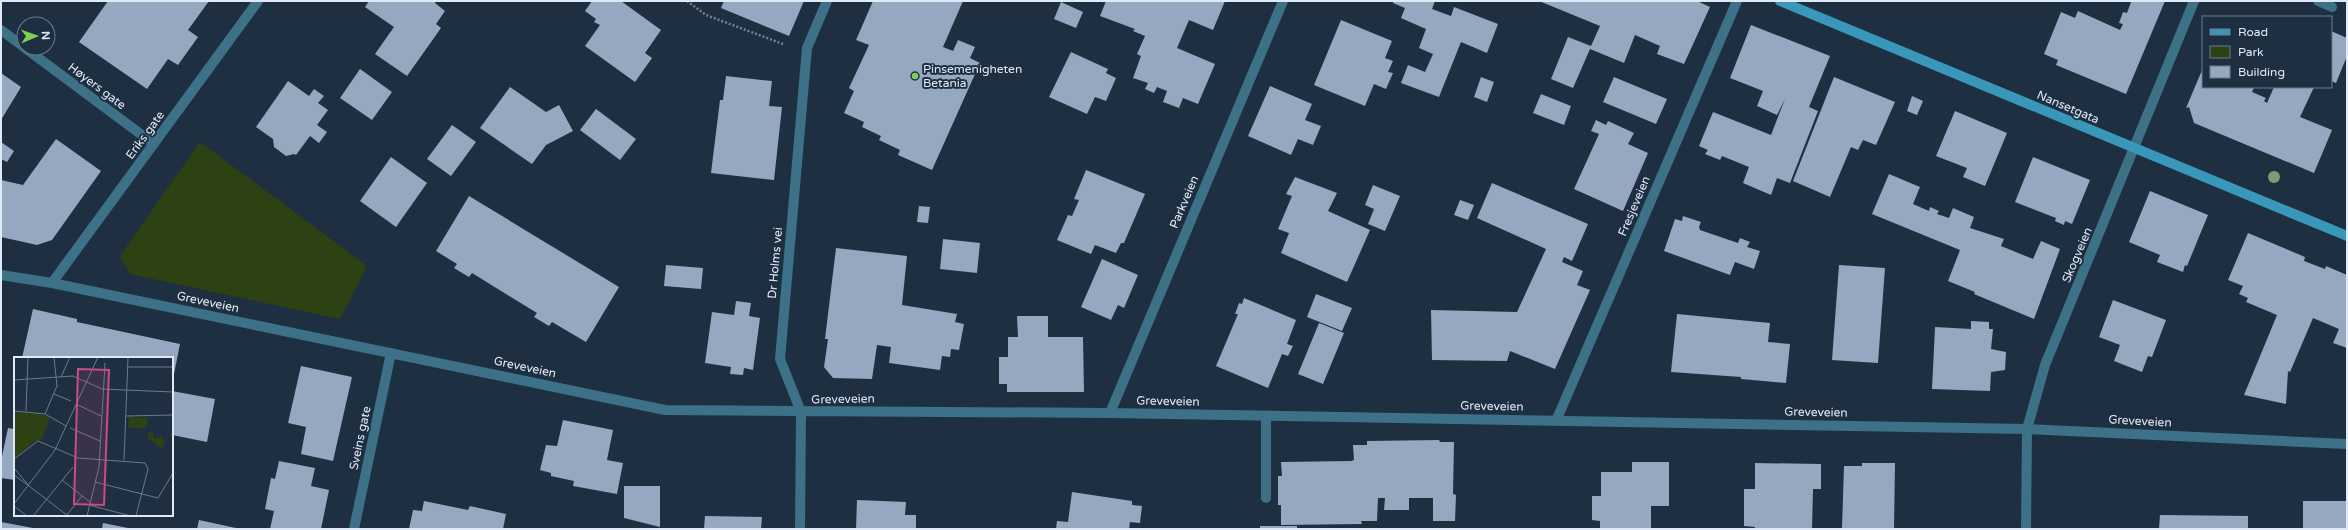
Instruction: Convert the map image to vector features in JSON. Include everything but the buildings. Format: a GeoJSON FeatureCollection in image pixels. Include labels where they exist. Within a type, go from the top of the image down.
{"type":"FeatureCollection","features":[{"type":"Feature","properties":{"kind":"main road","name":"Nansetgata"},"geometry":{"type":"LineString","coordinates":[[1780,1],[2347,236]]}},
{"type":"Feature","properties":{"kind":"street","name":"Eriks gate"},"geometry":{"type":"LineString","coordinates":[[52,283],[258,1]]}},
{"type":"Feature","properties":{"kind":"street","name":"Dr Holms vei"},"geometry":{"type":"LineString","coordinates":[[800,529],[801,412],[780,359],[807,48],[827,1]]}},
{"type":"Feature","properties":{"kind":"street","name":"Parkveien"},"geometry":{"type":"LineString","coordinates":[[1110,413],[1283,1]]}},
{"type":"Feature","properties":{"kind":"street","name":"Fresjeveien"},"geometry":{"type":"LineString","coordinates":[[1556,421],[1737,1]]}},
{"type":"Feature","properties":{"kind":"street","name":"Skogveien"},"geometry":{"type":"LineString","coordinates":[[2026,529],[2027,429],[2045,365],[2194,1]]}},
{"type":"Feature","properties":{"kind":"street"},"geometry":{"type":"LineString","coordinates":[[2318,1],[2332,7]]}},
{"type":"Feature","properties":{"kind":"street","name":"Høyers gate"},"geometry":{"type":"LineString","coordinates":[[1,30],[16,42]]}},
{"type":"Feature","properties":{"kind":"street","name":"Høyers gate"},"geometry":{"type":"LineString","coordinates":[[35,56],[154,144]]}},
{"type":"Feature","properties":{"kind":"street","name":"Greveveien"},"geometry":{"type":"LineString","coordinates":[[1,275],[52,283],[665,410],[1110,413],[2027,429],[2347,444]]}},
{"type":"Feature","properties":{"kind":"street","name":"Sveins gate"},"geometry":{"type":"LineString","coordinates":[[354,529],[391,353]]}},
{"type":"Feature","properties":{"kind":"street"},"geometry":{"type":"LineString","coordinates":[[1266,416],[1266,498]]}},
{"type":"Feature","properties":{"kind":"path"},"geometry":{"type":"LineString","coordinates":[[687,1],[706,15],[747,32],[793,48],[807,48]]}},
{"type":"Feature","properties":{"kind":"green space"},"geometry":{"type":"Polygon","coordinates":[[[200,142],[367,266],[340,319],[130,274],[120,256],[200,142]]]}},
{"type":"Feature","properties":{"kind":"place","name":"Pinsemenigheten Betania"},"geometry":{"type":"Point","coordinates":[915,76]}}]}
